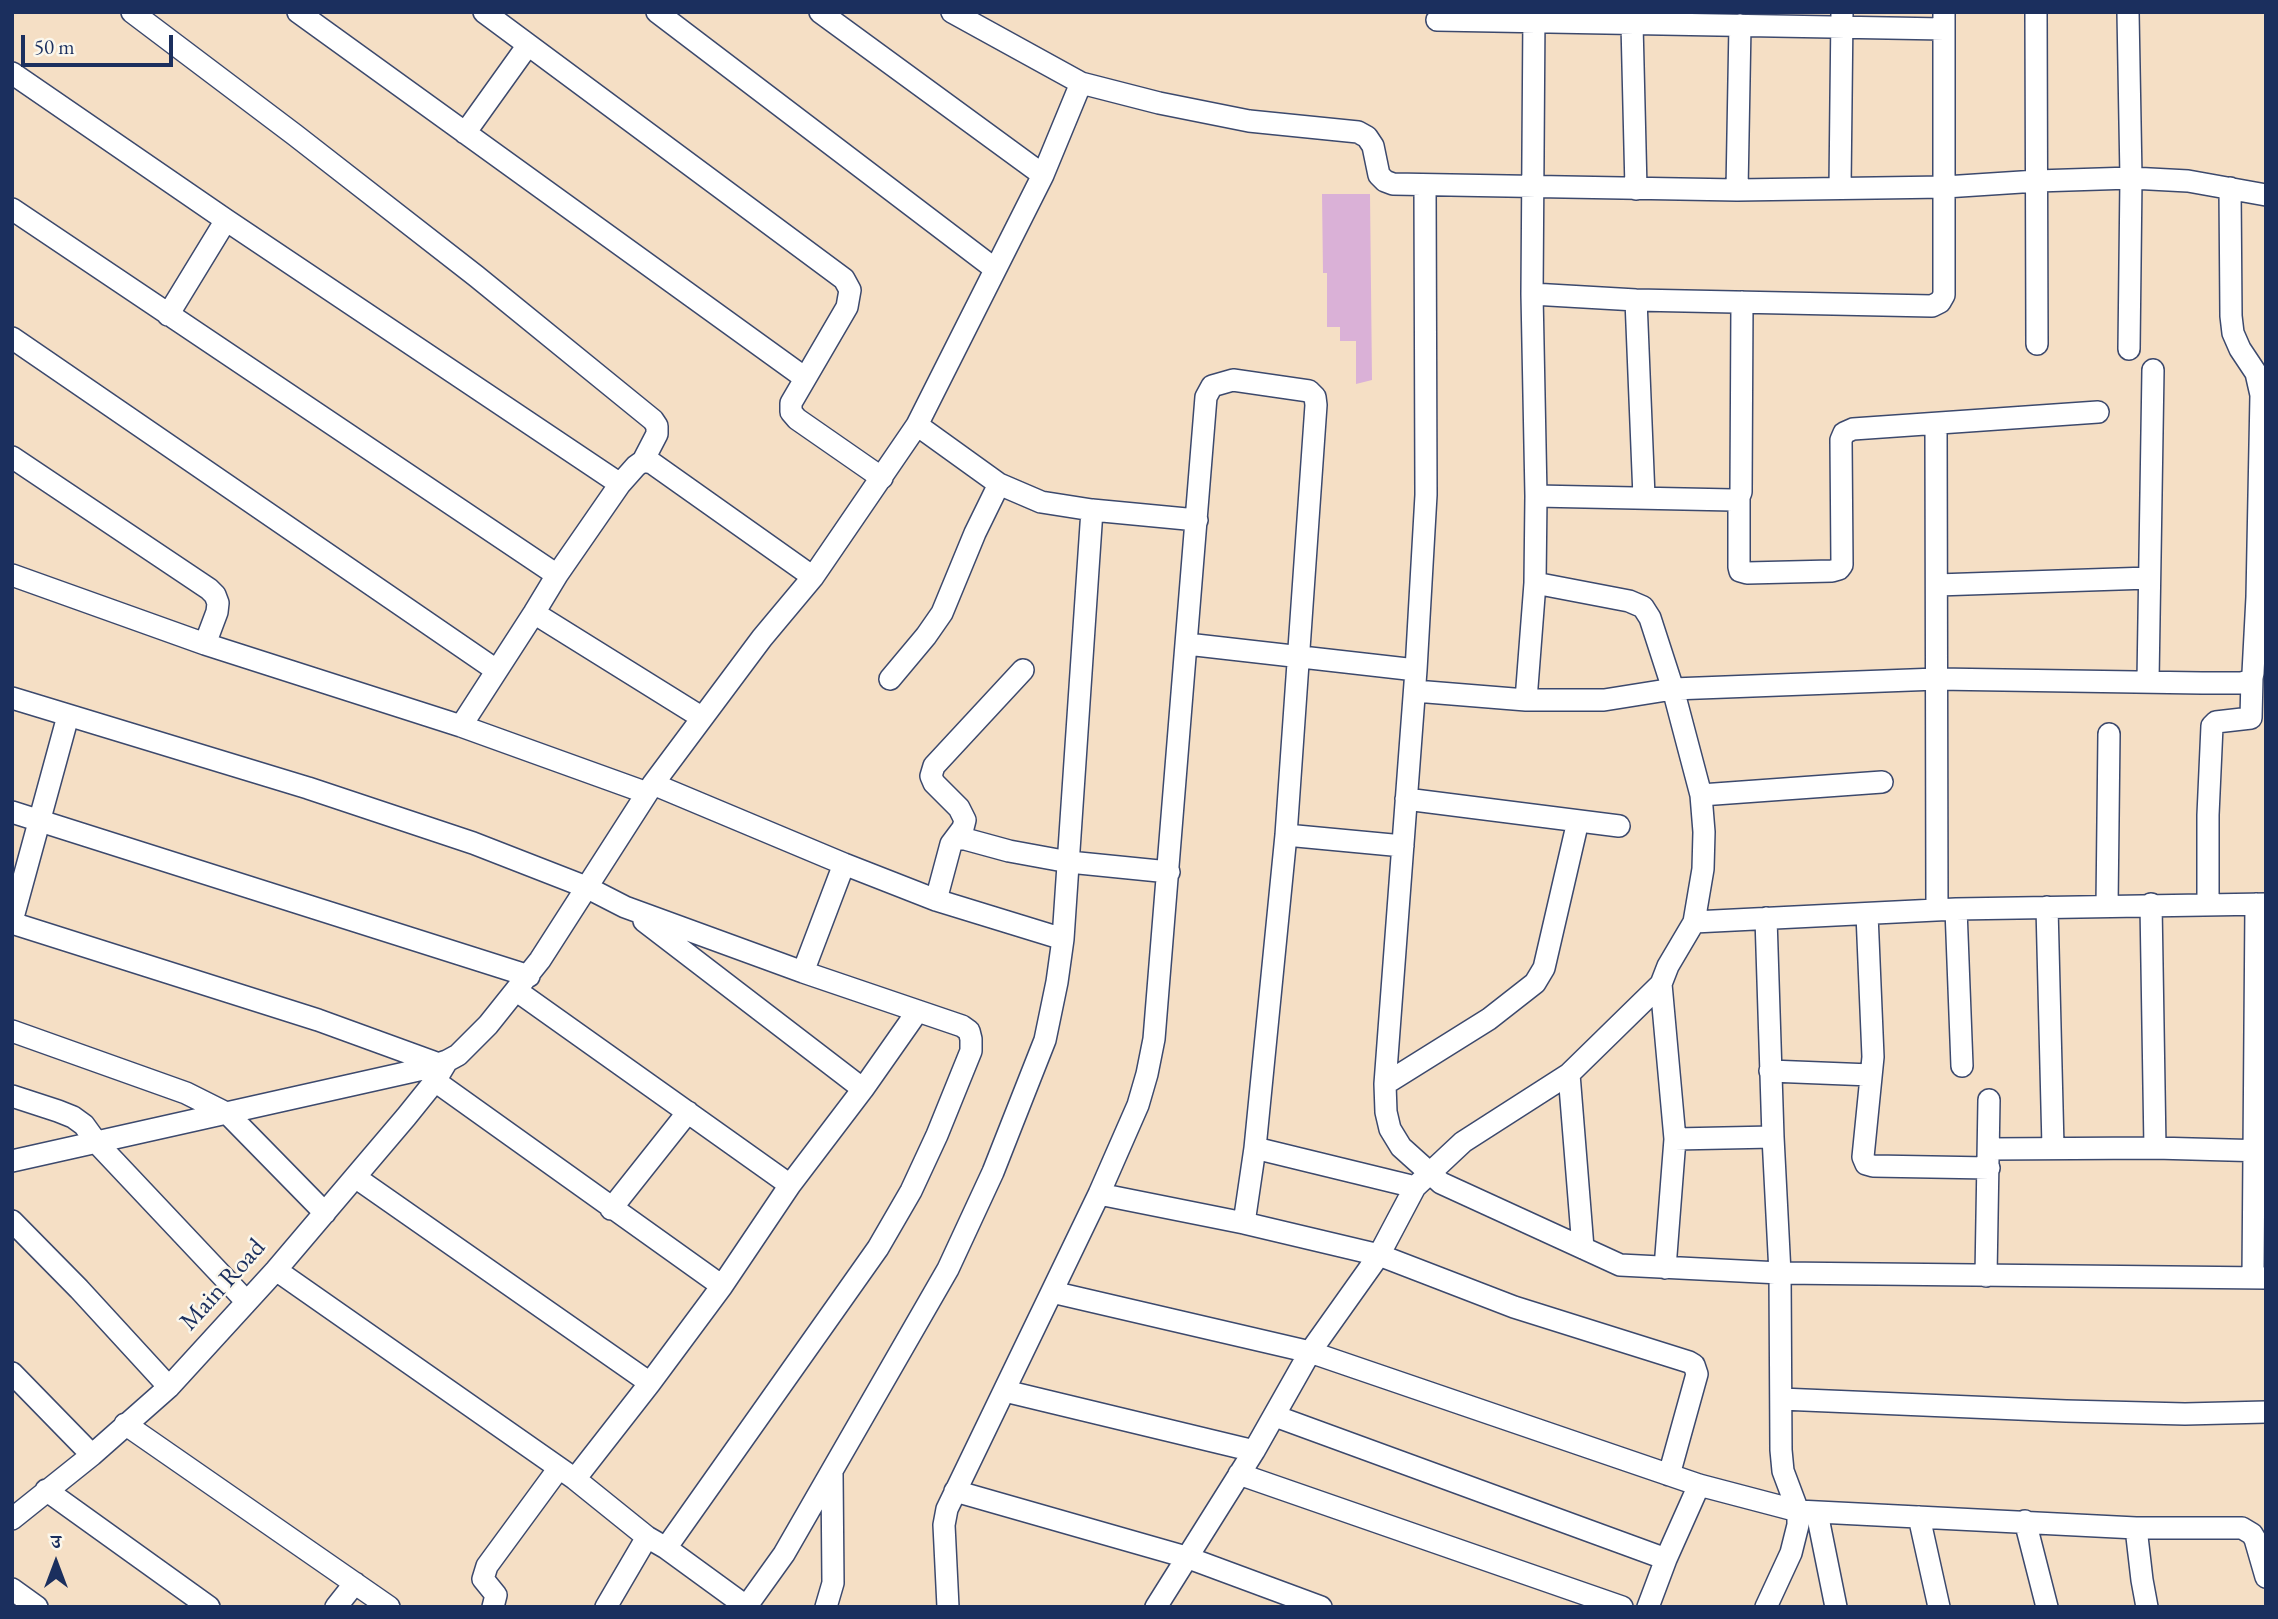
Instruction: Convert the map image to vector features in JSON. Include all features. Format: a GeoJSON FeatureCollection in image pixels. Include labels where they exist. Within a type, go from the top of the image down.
{"type":"FeatureCollection","features":[{"type":"Feature","properties":{"kind":"street"},"geometry":{"type":"LineString","coordinates":[[132,12],[476,276],[657,426],[657,434],[643,461],[620,484],[557,575],[461,726]]}},
{"type":"Feature","properties":{"kind":"street"},"geometry":{"type":"LineString","coordinates":[[298,12],[805,378]]}},
{"type":"Feature","properties":{"kind":"street"},"geometry":{"type":"LineString","coordinates":[[484,12],[844,279],[850,290],[847,307],[790,403],[791,412],[797,419],[882,478]]}},
{"type":"Feature","properties":{"kind":"street"},"geometry":{"type":"LineString","coordinates":[[657,12],[995,269]]}},
{"type":"Feature","properties":{"kind":"street"},"geometry":{"type":"LineString","coordinates":[[820,12],[1043,175]]}},
{"type":"Feature","properties":{"kind":"street"},"geometry":{"type":"LineString","coordinates":[[952,12],[1080,83],[1159,103],[1249,121],[1358,132],[1367,137],[1373,146],[1379,175],[1393,184],[1737,190],[1945,187],[2131,178],[2188,181],[2266,195]]}},
{"type":"Feature","properties":{"kind":"street"},"geometry":{"type":"LineString","coordinates":[[2036,12],[2037,344]]}},
{"type":"Feature","properties":{"kind":"street"},"geometry":{"type":"LineString","coordinates":[[2128,12],[2131,178],[2129,349]]}},
{"type":"Feature","properties":{"kind":"street"},"geometry":{"type":"LineString","coordinates":[[1526,700],[1535,583],[1532,294],[1534,17]]}},
{"type":"Feature","properties":{"kind":"street"},"geometry":{"type":"LineString","coordinates":[[1437,20],[1534,17],[1632,24],[1740,25],[1842,20],[1944,21],[1944,295],[1940,302],[1932,306],[1636,300],[1532,294]]}},
{"type":"Feature","properties":{"kind":"street"},"geometry":{"type":"LineString","coordinates":[[1840,187],[1842,20]]}},
{"type":"Feature","properties":{"kind":"street"},"geometry":{"type":"LineString","coordinates":[[1632,24],[1636,189]]}},
{"type":"Feature","properties":{"kind":"street"},"geometry":{"type":"LineString","coordinates":[[1737,190],[1740,25]]}},
{"type":"Feature","properties":{"kind":"street"},"geometry":{"type":"LineString","coordinates":[[466,133],[528,45]]}},
{"type":"Feature","properties":{"kind":"street"},"geometry":{"type":"LineString","coordinates":[[12,73],[620,484]]}},
{"type":"Feature","properties":{"kind":"street","name":"Main Road"},"geometry":{"type":"LineString","coordinates":[[12,1519],[92,1455],[169,1387],[276,1270],[355,1177],[440,1069],[458,1055],[523,983],[650,788],[762,638],[813,577],[917,425],[1043,175],[1080,83]]}},
{"type":"Feature","properties":{"kind":"street"},"geometry":{"type":"LineString","coordinates":[[1422,1180],[1390,1129],[1385,1084],[1426,495],[1425,186]]}},
{"type":"Feature","properties":{"kind":"street"},"geometry":{"type":"LineString","coordinates":[[2208,904],[2212,726],[2216,722],[2251,718],[2252,678],[2262,597],[2261,395],[2256,373],[2233,333],[2230,188]]}},
{"type":"Feature","properties":{"kind":"street"},"geometry":{"type":"LineString","coordinates":[[12,209],[557,575]]}},
{"type":"Feature","properties":{"kind":"street"},"geometry":{"type":"LineString","coordinates":[[168,315],[226,220]]}},
{"type":"Feature","properties":{"kind":"street"},"geometry":{"type":"LineString","coordinates":[[1636,300],[1644,497]]}},
{"type":"Feature","properties":{"kind":"street"},"geometry":{"type":"LineString","coordinates":[[1742,302],[1740,571],[1747,573],[1839,569],[1842,565],[1841,440],[1844,433],[1853,429],[2098,412]]}},
{"type":"Feature","properties":{"kind":"street"},"geometry":{"type":"LineString","coordinates":[[12,338],[496,670]]}},
{"type":"Feature","properties":{"kind":"street"},"geometry":{"type":"LineString","coordinates":[[2148,681],[2153,370]]}},
{"type":"Feature","properties":{"kind":"street"},"geometry":{"type":"LineString","coordinates":[[948,1607],[944,1525],[947,1509],[1099,1194],[1138,1105],[1147,1074],[1154,1039],[1206,397],[1212,386],[1233,380],[1310,391],[1317,405],[1286,835],[1255,1148],[1244,1223]]}},
{"type":"Feature","properties":{"kind":"street"},"geometry":{"type":"LineString","coordinates":[[1936,424],[1937,679],[1947,909],[1962,1066]]}},
{"type":"Feature","properties":{"kind":"street"},"geometry":{"type":"LineString","coordinates":[[917,425],[999,484],[1041,502],[1092,510],[1198,520]]}},
{"type":"Feature","properties":{"kind":"street"},"geometry":{"type":"LineString","coordinates":[[12,457],[209,589],[218,603],[205,644]]}},
{"type":"Feature","properties":{"kind":"street"},"geometry":{"type":"LineString","coordinates":[[643,461],[652,463],[813,577]]}},
{"type":"Feature","properties":{"kind":"street"},"geometry":{"type":"LineString","coordinates":[[890,679],[942,613],[975,533],[999,484]]}},
{"type":"Feature","properties":{"kind":"street"},"geometry":{"type":"LineString","coordinates":[[1536,496],[1739,498]]}},
{"type":"Feature","properties":{"kind":"street"},"geometry":{"type":"LineString","coordinates":[[276,1270],[567,1474],[647,1537],[747,1607],[784,1554],[832,1474],[948,1269],[993,1172],[1045,1040],[1063,939],[1092,510]]}},
{"type":"Feature","properties":{"kind":"street"},"geometry":{"type":"LineString","coordinates":[[12,575],[205,644],[650,788],[936,900],[1063,939]]}},
{"type":"Feature","properties":{"kind":"street"},"geometry":{"type":"LineString","coordinates":[[1937,585],[2149,578]]}},
{"type":"Feature","properties":{"kind":"street"},"geometry":{"type":"LineString","coordinates":[[1156,1607],[1254,1451],[1310,1352],[1379,1255],[1422,1180],[1463,1142],[1569,1074],[1661,984],[1668,966],[1695,922],[1703,869],[1702,795],[1650,618],[1643,607],[1629,601],[1535,583]]}},
{"type":"Feature","properties":{"kind":"street"},"geometry":{"type":"LineString","coordinates":[[534,613],[701,717]]}},
{"type":"Feature","properties":{"kind":"street"},"geometry":{"type":"LineString","coordinates":[[1187,644],[1298,657],[1526,700],[1604,700],[1672,689],[1937,679],[2241,683],[2252,678]]}},
{"type":"Feature","properties":{"kind":"street"},"geometry":{"type":"LineString","coordinates":[[936,900],[951,844],[963,828],[965,820],[964,815],[934,783],[931,776],[934,766],[1023,670]]}},
{"type":"Feature","properties":{"kind":"street"},"geometry":{"type":"LineString","coordinates":[[12,698],[307,788],[448,835],[586,887],[625,907],[962,1026],[969,1031],[971,1051],[937,1135],[911,1191],[878,1248],[666,1548]]}},
{"type":"Feature","properties":{"kind":"street"},"geometry":{"type":"LineString","coordinates":[[68,716],[12,922],[318,1020],[440,1069],[611,1209],[722,1286]]}},
{"type":"Feature","properties":{"kind":"street"},"geometry":{"type":"LineString","coordinates":[[2107,906],[2109,734]]}},
{"type":"Feature","properties":{"kind":"street"},"geometry":{"type":"LineString","coordinates":[[1702,795],[1882,782]]}},
{"type":"Feature","properties":{"kind":"street"},"geometry":{"type":"LineString","coordinates":[[1406,799],[1619,826]]}},
{"type":"Feature","properties":{"kind":"street"},"geometry":{"type":"LineString","coordinates":[[12,812],[523,983],[688,1112],[790,1185]]}},
{"type":"Feature","properties":{"kind":"street"},"geometry":{"type":"LineString","coordinates":[[1385,1084],[1489,1019],[1535,983],[1544,968],[1578,821]]}},
{"type":"Feature","properties":{"kind":"street"},"geometry":{"type":"LineString","coordinates":[[1286,835],[1403,846]]}},
{"type":"Feature","properties":{"kind":"street"},"geometry":{"type":"LineString","coordinates":[[955,839],[1069,862],[1168,872]]}},
{"type":"Feature","properties":{"kind":"street"},"geometry":{"type":"LineString","coordinates":[[803,972],[844,864]]}},
{"type":"Feature","properties":{"kind":"street"},"geometry":{"type":"LineString","coordinates":[[2151,904],[2155,1148]]}},
{"type":"Feature","properties":{"kind":"street"},"geometry":{"type":"LineString","coordinates":[[1255,1148],[1441,1183],[1620,1265],[1780,1273],[2259,1278],[2261,904],[1947,909],[1695,922]]}},
{"type":"Feature","properties":{"kind":"street"},"geometry":{"type":"LineString","coordinates":[[625,907],[863,1089]]}},
{"type":"Feature","properties":{"kind":"street"},"geometry":{"type":"LineString","coordinates":[[2047,907],[2053,1147]]}},
{"type":"Feature","properties":{"kind":"street"},"geometry":{"type":"LineString","coordinates":[[1867,914],[1873,1057],[1863,1157],[1866,1164],[1873,1166],[1989,1158],[2053,1147],[2260,1151]]}},
{"type":"Feature","properties":{"kind":"street"},"geometry":{"type":"LineString","coordinates":[[1766,918],[1780,1273],[1783,1471],[1807,1512],[1836,1607]]}},
{"type":"Feature","properties":{"kind":"street"},"geometry":{"type":"LineString","coordinates":[[1661,984],[1675,1139],[1665,1268]]}},
{"type":"Feature","properties":{"kind":"street"},"geometry":{"type":"LineString","coordinates":[[493,1607],[496,1595],[483,1579],[487,1566],[650,1383],[917,1012]]}},
{"type":"Feature","properties":{"kind":"street"},"geometry":{"type":"LineString","coordinates":[[12,1031],[186,1093],[228,1114],[324,1213]]}},
{"type":"Feature","properties":{"kind":"street"},"geometry":{"type":"LineString","coordinates":[[12,1161],[440,1069]]}},
{"type":"Feature","properties":{"kind":"street"},"geometry":{"type":"LineString","coordinates":[[1770,1071],[1871,1075]]}},
{"type":"Feature","properties":{"kind":"street"},"geometry":{"type":"LineString","coordinates":[[1569,1074],[1583,1248]]}},
{"type":"Feature","properties":{"kind":"street"},"geometry":{"type":"LineString","coordinates":[[12,1096],[73,1117],[84,1125],[97,1143],[246,1301]]}},
{"type":"Feature","properties":{"kind":"street"},"geometry":{"type":"LineString","coordinates":[[1986,1276],[1989,1100]]}},
{"type":"Feature","properties":{"kind":"street"},"geometry":{"type":"LineString","coordinates":[[611,1209],[688,1112]]}},
{"type":"Feature","properties":{"kind":"street"},"geometry":{"type":"LineString","coordinates":[[1675,1139],[1773,1137]]}},
{"type":"Feature","properties":{"kind":"street"},"geometry":{"type":"LineString","coordinates":[[355,1177],[650,1383]]}},
{"type":"Feature","properties":{"kind":"street"},"geometry":{"type":"LineString","coordinates":[[1099,1194],[1244,1223],[1379,1255],[1514,1307],[1694,1365],[1696,1374],[1669,1475]]}},
{"type":"Feature","properties":{"kind":"street"},"geometry":{"type":"LineString","coordinates":[[12,1221],[169,1387]]}},
{"type":"Feature","properties":{"kind":"street"},"geometry":{"type":"LineString","coordinates":[[1052,1292],[1310,1352],[1699,1485],[1807,1512],[2137,1528],[2248,1530],[2260,1553],[2266,1577]]}},
{"type":"Feature","properties":{"kind":"street"},"geometry":{"type":"LineString","coordinates":[[12,1373],[92,1455]]}},
{"type":"Feature","properties":{"kind":"street"},"geometry":{"type":"LineString","coordinates":[[1004,1391],[1254,1451]]}},
{"type":"Feature","properties":{"kind":"street"},"geometry":{"type":"LineString","coordinates":[[1781,1399],[2078,1412],[2266,1412]]}},
{"type":"Feature","properties":{"kind":"street"},"geometry":{"type":"LineString","coordinates":[[1275,1416],[1666,1559]]}},
{"type":"Feature","properties":{"kind":"street"},"geometry":{"type":"LineString","coordinates":[[125,1424],[389,1607]]}},
{"type":"Feature","properties":{"kind":"street"},"geometry":{"type":"LineString","coordinates":[[826,1607],[833,1583],[832,1474]]}},
{"type":"Feature","properties":{"kind":"street"},"geometry":{"type":"LineString","coordinates":[[1239,1474],[1622,1607]]}},
{"type":"Feature","properties":{"kind":"street"},"geometry":{"type":"LineString","coordinates":[[1648,1607],[1699,1485]]}},
{"type":"Feature","properties":{"kind":"street"},"geometry":{"type":"LineString","coordinates":[[47,1490],[209,1607]]}},
{"type":"Feature","properties":{"kind":"street"},"geometry":{"type":"LineString","coordinates":[[955,1491],[1186,1557],[1321,1607]]}},
{"type":"Feature","properties":{"kind":"street"},"geometry":{"type":"LineString","coordinates":[[1766,1607],[1791,1553],[1798,1525],[1807,1512]]}},
{"type":"Feature","properties":{"kind":"street"},"geometry":{"type":"LineString","coordinates":[[1919,1517],[1939,1607]]}},
{"type":"Feature","properties":{"kind":"street"},"geometry":{"type":"LineString","coordinates":[[2025,1521],[2047,1607]]}},
{"type":"Feature","properties":{"kind":"street"},"geometry":{"type":"LineString","coordinates":[[2137,1528],[2147,1607]]}},
{"type":"Feature","properties":{"kind":"street"},"geometry":{"type":"LineString","coordinates":[[606,1607],[647,1537]]}},
{"type":"Feature","properties":{"kind":"street"},"geometry":{"type":"LineString","coordinates":[[335,1607],[355,1583]]}},
{"type":"Feature","properties":{"kind":"street"},"geometry":{"type":"LineString","coordinates":[[12,1589],[37,1607]]}},
{"type":"Feature","properties":{"kind":"building"},"geometry":{"type":"Polygon","coordinates":[[[1322,194],[1370,194],[1372,380],[1356,384],[1356,341],[1340,341],[1340,327],[1327,327],[1322,194]]]}}]}
